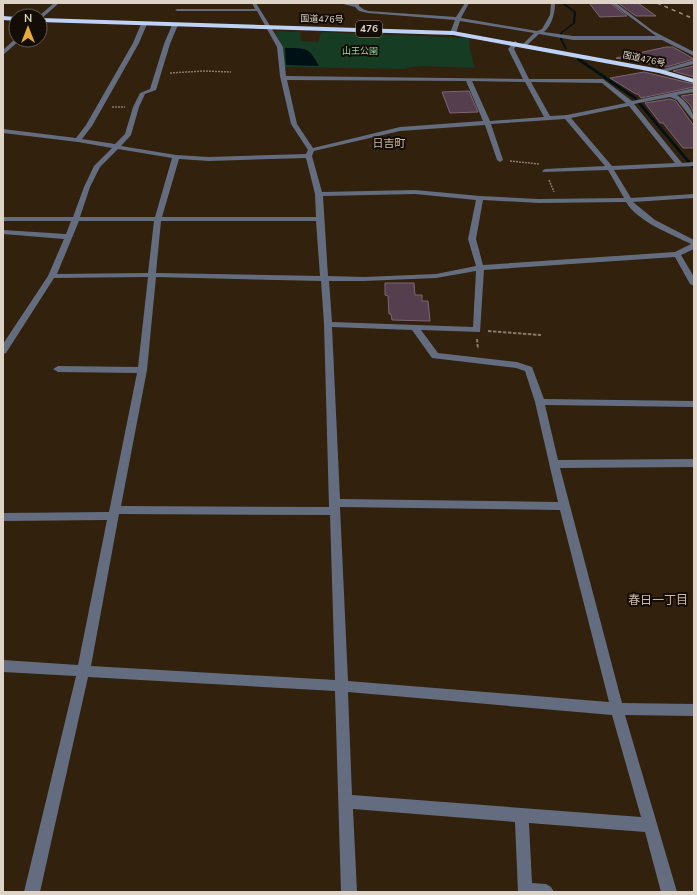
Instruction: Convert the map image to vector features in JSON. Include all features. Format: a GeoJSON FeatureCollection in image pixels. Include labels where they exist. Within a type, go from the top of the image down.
{"type":"FeatureCollection","features":[{"type":"Feature","properties":{"kind":"highway","name":"国道476号"},"geometry":{"type":"LineString","coordinates":[[48,19],[144,24],[173,19],[268,27],[453,33],[515,43],[660,71],[694,81]]}},
{"type":"Feature","properties":{"kind":"street"},"geometry":{"type":"LineString","coordinates":[[48,11],[57,3]]}},
{"type":"Feature","properties":{"kind":"street"},"geometry":{"type":"LineString","coordinates":[[3,351],[52,276],[76,219],[87,187],[97,166],[115,146],[128,135],[136,107],[143,93],[153,90],[173,19],[180,3]]}},
{"type":"Feature","properties":{"kind":"street"},"geometry":{"type":"LineString","coordinates":[[254,3],[280,47],[284,78],[294,124],[310,153],[319,194],[328,324],[349,892]]}},
{"type":"Feature","properties":{"kind":"street"},"geometry":{"type":"LineString","coordinates":[[342,3],[357,4],[361,10],[368,12],[458,19],[565,37],[662,38]]}},
{"type":"Feature","properties":{"kind":"street"},"geometry":{"type":"LineString","coordinates":[[453,33],[458,19],[467,3]]}},
{"type":"Feature","properties":{"kind":"street"},"geometry":{"type":"LineString","coordinates":[[525,45],[538,32],[544,30],[552,15],[554,3],[548,3]]}},
{"type":"Feature","properties":{"kind":"street"},"geometry":{"type":"LineString","coordinates":[[613,3],[651,32],[694,54]]}},
{"type":"Feature","properties":{"kind":"street"},"geometry":{"type":"LineString","coordinates":[[173,19],[258,10]]}},
{"type":"Feature","properties":{"kind":"street"},"geometry":{"type":"LineString","coordinates":[[78,140],[89,126],[136,43],[144,24]]}},
{"type":"Feature","properties":{"kind":"street"},"geometry":{"type":"LineString","coordinates":[[515,43],[511,49],[542,110],[548,118]]}},
{"type":"Feature","properties":{"kind":"street"},"geometry":{"type":"LineString","coordinates":[[660,71],[694,62]]}},
{"type":"Feature","properties":{"kind":"street"},"geometry":{"type":"LineString","coordinates":[[284,78],[603,81],[632,103],[680,165]]}},
{"type":"Feature","properties":{"kind":"street"},"geometry":{"type":"LineString","coordinates":[[468,80],[487,122],[500,160]]}},
{"type":"Feature","properties":{"kind":"street"},"geometry":{"type":"LineString","coordinates":[[3,131],[78,140],[176,157],[209,159],[310,153],[400,129],[567,117],[694,90]]}},
{"type":"Feature","properties":{"kind":"street"},"geometry":{"type":"LineString","coordinates":[[672,94],[679,99],[694,118]]}},
{"type":"Feature","properties":{"kind":"street"},"geometry":{"type":"LineString","coordinates":[[567,117],[610,168],[632,206],[652,222],[694,245]]}},
{"type":"Feature","properties":{"kind":"street"},"geometry":{"type":"LineString","coordinates":[[32,892],[83,672],[115,513],[142,370],[158,219],[176,157]]}},
{"type":"Feature","properties":{"kind":"street"},"geometry":{"type":"LineString","coordinates":[[545,171],[694,164]]}},
{"type":"Feature","properties":{"kind":"street"},"geometry":{"type":"LineString","coordinates":[[319,194],[414,192],[480,198],[539,201],[629,200],[694,196]]}},
{"type":"Feature","properties":{"kind":"street"},"geometry":{"type":"LineString","coordinates":[[328,324],[416,329],[477,330],[480,268],[472,239],[480,198]]}},
{"type":"Feature","properties":{"kind":"street"},"geometry":{"type":"LineString","coordinates":[[3,219],[320,219]]}},
{"type":"Feature","properties":{"kind":"street"},"geometry":{"type":"LineString","coordinates":[[3,232],[68,237]]}},
{"type":"Feature","properties":{"kind":"street"},"geometry":{"type":"LineString","coordinates":[[52,276],[151,275],[325,277],[364,279],[436,276],[480,268],[677,254],[694,245]]}},
{"type":"Feature","properties":{"kind":"street"},"geometry":{"type":"LineString","coordinates":[[677,254],[694,284]]}},
{"type":"Feature","properties":{"kind":"street"},"geometry":{"type":"LineString","coordinates":[[416,329],[435,356],[517,365],[529,369],[540,402],[554,464],[617,709],[668,892]]}},
{"type":"Feature","properties":{"kind":"street"},"geometry":{"type":"LineString","coordinates":[[58,369],[142,370]]}},
{"type":"Feature","properties":{"kind":"street"},"geometry":{"type":"LineString","coordinates":[[540,402],[694,404]]}},
{"type":"Feature","properties":{"kind":"street"},"geometry":{"type":"LineString","coordinates":[[554,464],[694,463]]}},
{"type":"Feature","properties":{"kind":"street"},"geometry":{"type":"LineString","coordinates":[[3,517],[335,507],[565,506]]}},
{"type":"Feature","properties":{"kind":"street"},"geometry":{"type":"LineString","coordinates":[[3,666],[83,672],[342,686],[617,709],[694,710]]}},
{"type":"Feature","properties":{"kind":"street"},"geometry":{"type":"LineString","coordinates":[[345,801],[650,825]]}},
{"type":"Feature","properties":{"kind":"street"},"geometry":{"type":"LineString","coordinates":[[522,815],[525,890],[546,892]]}},
{"type":"Feature","properties":{"kind":"path"},"geometry":{"type":"LineString","coordinates":[[157,74],[204,71],[231,72]]}},
{"type":"Feature","properties":{"kind":"path"},"geometry":{"type":"LineString","coordinates":[[99,107],[136,107]]}},
{"type":"Feature","properties":{"kind":"path"},"geometry":{"type":"LineString","coordinates":[[479,361],[477,330],[541,335]]}},
{"type":"Feature","properties":{"kind":"green space","name":"山王公園"},"geometry":{"type":"Polygon","coordinates":[[[275,31],[300,32],[301,41],[318,42],[321,32],[469,38],[470,50],[475,68],[424,66],[405,69],[285,67],[282,47],[275,31]]]}},
{"type":"Feature","properties":{"kind":"shaded area"},"geometry":{"type":"Polygon","coordinates":[[[285,48],[298,48],[306,50],[312,55],[319,66],[286,65],[285,48]]]}},
{"type":"Feature","properties":{"kind":"building"},"geometry":{"type":"Polygon","coordinates":[[[589,3],[610,3],[627,16],[600,17],[589,3]]]}},
{"type":"Feature","properties":{"kind":"building"},"geometry":{"type":"Polygon","coordinates":[[[618,3],[638,3],[656,16],[636,16],[618,3]]]}},
{"type":"Feature","properties":{"kind":"building"},"geometry":{"type":"Polygon","coordinates":[[[666,47],[673,47],[694,59],[666,67],[616,58],[666,47]]]}},
{"type":"Feature","properties":{"kind":"building"},"geometry":{"type":"Polygon","coordinates":[[[694,66],[694,77],[673,71],[694,66]]]}},
{"type":"Feature","properties":{"kind":"building"},"geometry":{"type":"Polygon","coordinates":[[[644,72],[694,84],[694,87],[641,98],[638,94],[610,78],[644,72]]]}},
{"type":"Feature","properties":{"kind":"building"},"geometry":{"type":"Polygon","coordinates":[[[469,91],[478,112],[450,113],[442,92],[469,91]]]}},
{"type":"Feature","properties":{"kind":"building"},"geometry":{"type":"Polygon","coordinates":[[[694,94],[694,113],[690,105],[681,96],[694,94]]]}},
{"type":"Feature","properties":{"kind":"building"},"geometry":{"type":"Polygon","coordinates":[[[670,99],[676,101],[694,126],[694,148],[683,148],[663,123],[660,123],[645,103],[670,99]]]}},
{"type":"Feature","properties":{"kind":"building"},"geometry":{"type":"Polygon","coordinates":[[[385,283],[414,283],[415,295],[422,295],[422,301],[428,301],[430,321],[392,320],[391,314],[389,314],[388,296],[385,295],[385,283]]]}},
{"type":"Feature","properties":{"kind":"waterway"},"geometry":{"type":"LineString","coordinates":[[562,3],[575,12],[574,23],[561,33],[561,39],[566,49]]}},
{"type":"Feature","properties":{"kind":"waterway"},"geometry":{"type":"LineString","coordinates":[[578,59],[635,98],[694,168]]}},
{"type":"Feature","properties":{"kind":"railway"},"geometry":{"type":"LineString","coordinates":[[657,3],[694,19]]}},
{"type":"Feature","properties":{"kind":"district","name":"日吉町"},"geometry":{"type":"Point","coordinates":[389,143]}},
{"type":"Feature","properties":{"kind":"district","name":"春日一丁目"},"geometry":{"type":"Point","coordinates":[658,600]}}]}
